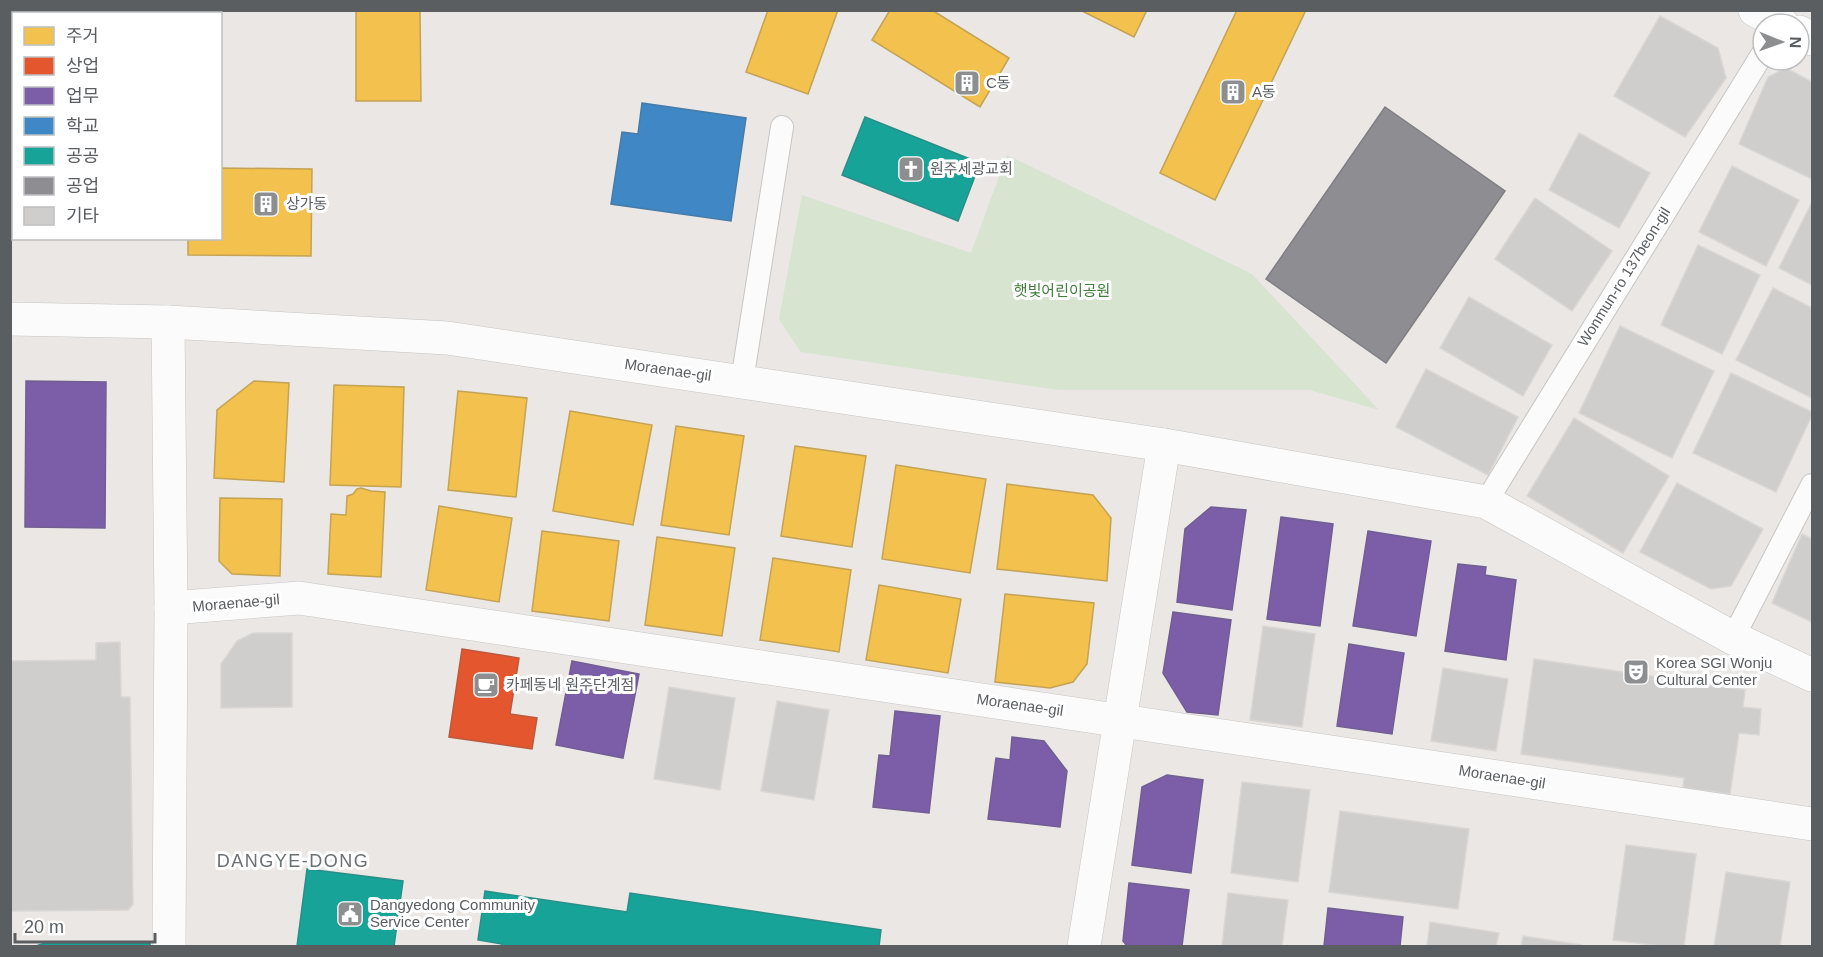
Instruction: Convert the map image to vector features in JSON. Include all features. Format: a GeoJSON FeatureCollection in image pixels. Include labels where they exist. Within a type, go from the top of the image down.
{"type":"FeatureCollection","features":[{"type":"Feature","properties":{"kind":"street","name":"Moraenae-gil"},"geometry":{"type":"LineString","coordinates":[[10,319],[168,322],[447,338],[1164,444],[1486,502],[1733,638],[1812,675]]}},
{"type":"Feature","properties":{"kind":"street","name":"Moraenae-gil"},"geometry":{"type":"LineString","coordinates":[[168,322],[171,608],[169,946]]}},
{"type":"Feature","properties":{"kind":"street"},"geometry":{"type":"LineString","coordinates":[[1084,946],[1164,444]]}},
{"type":"Feature","properties":{"kind":"street","name":"Moraenae-gil"},"geometry":{"type":"LineString","coordinates":[[171,608],[299,598],[1812,824]]}},
{"type":"Feature","properties":{"kind":"lane","name":"Wonmun-ro 137beon-gil"},"geometry":{"type":"LineString","coordinates":[[1486,502],[1751,72]]}},
{"type":"Feature","properties":{"kind":"lane"},"geometry":{"type":"LineString","coordinates":[[742,381],[782,127]]}},
{"type":"Feature","properties":{"kind":"lane"},"geometry":{"type":"LineString","coordinates":[[1733,638],[1812,485]]}},
{"type":"Feature","properties":{"kind":"green space","name":"햇빛어린이공원"},"geometry":{"type":"Polygon","coordinates":[[[1007,155],[1252,274],[1379,410],[1310,390],[1059,390],[801,352],[779,319],[802,195],[971,253],[1007,155]]]}},
{"type":"Feature","properties":{"kind":"building: 주거"},"geometry":{"type":"Polygon","coordinates":[[[10,10],[61,10],[61,12],[12,12],[12,161],[10,161],[10,10]]]}},
{"type":"Feature","properties":{"kind":"building: 주거"},"geometry":{"type":"Polygon","coordinates":[[[356,10],[420,10],[421,101],[356,101],[356,10]]]}},
{"type":"Feature","properties":{"kind":"building: 주거"},"geometry":{"type":"Polygon","coordinates":[[[768,10],[838,10],[808,94],[746,72],[768,10]]]}},
{"type":"Feature","properties":{"kind":"building: 주거","name":"C동"},"geometry":{"type":"Polygon","coordinates":[[[890,10],[932,10],[1009,58],[980,107],[872,40],[890,10]]]}},
{"type":"Feature","properties":{"kind":"building: 주거"},"geometry":{"type":"Polygon","coordinates":[[[1080,10],[1147,10],[1134,37],[1080,10]]]}},
{"type":"Feature","properties":{"kind":"building: 주거","name":"A동"},"geometry":{"type":"Polygon","coordinates":[[[1237,10],[1306,10],[1215,200],[1160,173],[1237,10]]]}},
{"type":"Feature","properties":{"kind":"building: 주거","name":"상가동"},"geometry":{"type":"Polygon","coordinates":[[[222,168],[312,169],[311,256],[188,255],[188,240],[222,240],[222,168]]]}},
{"type":"Feature","properties":{"kind":"building: 주거"},"geometry":{"type":"Polygon","coordinates":[[[254,381],[289,383],[284,482],[214,478],[217,410],[254,381]]]}},
{"type":"Feature","properties":{"kind":"building: 주거"},"geometry":{"type":"Polygon","coordinates":[[[334,385],[404,387],[401,487],[330,485],[334,385]]]}},
{"type":"Feature","properties":{"kind":"building: 주거"},"geometry":{"type":"Polygon","coordinates":[[[458,391],[527,398],[516,497],[448,490],[458,391]]]}},
{"type":"Feature","properties":{"kind":"building: 주거"},"geometry":{"type":"Polygon","coordinates":[[[570,411],[652,425],[633,525],[553,511],[570,411]]]}},
{"type":"Feature","properties":{"kind":"building: 주거"},"geometry":{"type":"Polygon","coordinates":[[[676,426],[744,436],[729,535],[661,525],[676,426]]]}},
{"type":"Feature","properties":{"kind":"building: 주거"},"geometry":{"type":"Polygon","coordinates":[[[795,446],[866,456],[852,547],[781,536],[795,446]]]}},
{"type":"Feature","properties":{"kind":"building: 주거"},"geometry":{"type":"Polygon","coordinates":[[[896,465],[986,479],[970,573],[882,559],[896,465]]]}},
{"type":"Feature","properties":{"kind":"building: 주거"},"geometry":{"type":"Polygon","coordinates":[[[1007,484],[1093,495],[1111,518],[1107,581],[997,569],[1007,484]]]}},
{"type":"Feature","properties":{"kind":"building: 주거"},"geometry":{"type":"Polygon","coordinates":[[[361,488],[385,492],[381,577],[328,574],[331,514],[346,515],[347,496],[361,488]]]}},
{"type":"Feature","properties":{"kind":"building: 주거"},"geometry":{"type":"Polygon","coordinates":[[[220,498],[282,499],[280,576],[232,574],[219,561],[220,498]]]}},
{"type":"Feature","properties":{"kind":"building: 주거"},"geometry":{"type":"Polygon","coordinates":[[[439,506],[512,518],[499,602],[426,590],[439,506]]]}},
{"type":"Feature","properties":{"kind":"building: 주거"},"geometry":{"type":"Polygon","coordinates":[[[542,531],[619,541],[609,621],[532,611],[542,531]]]}},
{"type":"Feature","properties":{"kind":"building: 주거"},"geometry":{"type":"Polygon","coordinates":[[[657,537],[735,548],[722,636],[645,625],[657,537]]]}},
{"type":"Feature","properties":{"kind":"building: 주거"},"geometry":{"type":"Polygon","coordinates":[[[773,558],[851,570],[839,652],[760,640],[773,558]]]}},
{"type":"Feature","properties":{"kind":"building: 주거"},"geometry":{"type":"Polygon","coordinates":[[[879,585],[961,599],[948,673],[866,660],[879,585]]]}},
{"type":"Feature","properties":{"kind":"building: 주거"},"geometry":{"type":"Polygon","coordinates":[[[1005,594],[1094,603],[1087,664],[1073,682],[1050,688],[995,682],[1005,594]]]}},
{"type":"Feature","properties":{"kind":"building: 상업"},"geometry":{"type":"Polygon","coordinates":[[[462,649],[519,658],[510,714],[537,718],[532,749],[449,737],[462,649]]]}},
{"type":"Feature","properties":{"kind":"building: 업무"},"geometry":{"type":"Polygon","coordinates":[[[26,381],[106,382],[105,528],[25,527],[26,381]]]}},
{"type":"Feature","properties":{"kind":"building: 업무"},"geometry":{"type":"Polygon","coordinates":[[[1211,507],[1246,510],[1232,610],[1177,602],[1185,529],[1211,507]]]}},
{"type":"Feature","properties":{"kind":"building: 업무"},"geometry":{"type":"Polygon","coordinates":[[[1281,517],[1333,524],[1320,626],[1267,619],[1281,517]]]}},
{"type":"Feature","properties":{"kind":"building: 업무"},"geometry":{"type":"Polygon","coordinates":[[[1368,531],[1431,541],[1416,636],[1353,626],[1368,531]]]}},
{"type":"Feature","properties":{"kind":"building: 업무"},"geometry":{"type":"Polygon","coordinates":[[[1458,564],[1486,567],[1485,575],[1516,580],[1506,660],[1445,651],[1458,564]]]}},
{"type":"Feature","properties":{"kind":"building: 업무"},"geometry":{"type":"Polygon","coordinates":[[[1173,612],[1231,620],[1218,715],[1187,712],[1163,673],[1173,612]]]}},
{"type":"Feature","properties":{"kind":"building: 업무"},"geometry":{"type":"Polygon","coordinates":[[[1349,644],[1404,653],[1392,734],[1337,726],[1349,644]]]}},
{"type":"Feature","properties":{"kind":"building: 업무"},"geometry":{"type":"Polygon","coordinates":[[[572,661],[639,674],[623,758],[556,745],[572,661]]]}},
{"type":"Feature","properties":{"kind":"building: 업무"},"geometry":{"type":"Polygon","coordinates":[[[895,711],[940,716],[929,813],[873,807],[879,755],[890,756],[895,711]]]}},
{"type":"Feature","properties":{"kind":"building: 업무"},"geometry":{"type":"Polygon","coordinates":[[[1012,737],[1044,741],[1067,771],[1060,827],[988,819],[996,758],[1010,760],[1012,737]]]}},
{"type":"Feature","properties":{"kind":"building: 업무"},"geometry":{"type":"Polygon","coordinates":[[[1167,775],[1203,780],[1191,873],[1132,865],[1142,787],[1167,775]]]}},
{"type":"Feature","properties":{"kind":"building: 업무"},"geometry":{"type":"Polygon","coordinates":[[[1129,883],[1189,890],[1182,946],[1127,946],[1123,941],[1129,883]]]}},
{"type":"Feature","properties":{"kind":"building: 업무"},"geometry":{"type":"Polygon","coordinates":[[[1328,908],[1403,917],[1400,946],[1324,946],[1328,908]]]}},
{"type":"Feature","properties":{"kind":"building: 학교"},"geometry":{"type":"Polygon","coordinates":[[[642,103],[746,118],[731,221],[611,204],[622,132],[638,134],[642,103]]]}},
{"type":"Feature","properties":{"kind":"building: 공공","name":"원주세광교회"},"geometry":{"type":"Polygon","coordinates":[[[865,117],[980,163],[958,221],[842,175],[865,117]]]}},
{"type":"Feature","properties":{"kind":"building: 공공","name":"Dangyedong Community Service Center"},"geometry":{"type":"Polygon","coordinates":[[[307,869],[403,881],[394,946],[297,946],[307,869]]]}},
{"type":"Feature","properties":{"kind":"building: 공공"},"geometry":{"type":"Polygon","coordinates":[[[485,891],[627,912],[630,893],[881,930],[879,946],[501,946],[502,944],[478,940],[485,891]]]}},
{"type":"Feature","properties":{"kind":"building: 공공"},"geometry":{"type":"Polygon","coordinates":[[[45,943],[150,943],[150,946],[36,946],[45,943]]]}},
{"type":"Feature","properties":{"kind":"building: 공업"},"geometry":{"type":"Polygon","coordinates":[[[1385,107],[1505,191],[1386,363],[1266,279],[1385,107]]]}},
{"type":"Feature","properties":{"kind":"building: 기타"},"geometry":{"type":"Polygon","coordinates":[[[1660,16],[1718,48],[1726,78],[1685,137],[1614,96],[1660,16]]]}},
{"type":"Feature","properties":{"kind":"building: 기타"},"geometry":{"type":"Polygon","coordinates":[[[1778,72],[1793,72],[1812,82],[1812,179],[1739,144],[1768,77],[1778,72]]]}},
{"type":"Feature","properties":{"kind":"building: 기타"},"geometry":{"type":"Polygon","coordinates":[[[1579,133],[1650,173],[1619,228],[1549,190],[1579,133]]]}},
{"type":"Feature","properties":{"kind":"building: 기타"},"geometry":{"type":"Polygon","coordinates":[[[1732,166],[1799,200],[1766,266],[1699,232],[1732,166]]]}},
{"type":"Feature","properties":{"kind":"building: 기타"},"geometry":{"type":"Polygon","coordinates":[[[1535,198],[1612,251],[1572,311],[1495,259],[1535,198]]]}},
{"type":"Feature","properties":{"kind":"building: 기타"},"geometry":{"type":"Polygon","coordinates":[[[1812,202],[1812,285],[1779,268],[1812,202]]]}},
{"type":"Feature","properties":{"kind":"building: 기타"},"geometry":{"type":"Polygon","coordinates":[[[1698,245],[1760,275],[1722,354],[1661,325],[1698,245]]]}},
{"type":"Feature","properties":{"kind":"building: 기타"},"geometry":{"type":"Polygon","coordinates":[[[1773,288],[1812,308],[1812,398],[1736,360],[1773,288]]]}},
{"type":"Feature","properties":{"kind":"building: 기타"},"geometry":{"type":"Polygon","coordinates":[[[1469,297],[1552,345],[1523,396],[1440,348],[1469,297]]]}},
{"type":"Feature","properties":{"kind":"building: 기타"},"geometry":{"type":"Polygon","coordinates":[[[1620,326],[1714,371],[1672,458],[1579,413],[1620,326]]]}},
{"type":"Feature","properties":{"kind":"building: 기타"},"geometry":{"type":"Polygon","coordinates":[[[1426,369],[1518,417],[1488,475],[1396,427],[1426,369]]]}},
{"type":"Feature","properties":{"kind":"building: 기타"},"geometry":{"type":"Polygon","coordinates":[[[1731,373],[1812,412],[1776,492],[1693,453],[1731,373]]]}},
{"type":"Feature","properties":{"kind":"building: 기타"},"geometry":{"type":"Polygon","coordinates":[[[1574,418],[1669,476],[1623,553],[1527,496],[1574,418]]]}},
{"type":"Feature","properties":{"kind":"building: 기타"},"geometry":{"type":"Polygon","coordinates":[[[1677,483],[1763,529],[1731,586],[1711,589],[1640,552],[1677,483]]]}},
{"type":"Feature","properties":{"kind":"building: 기타"},"geometry":{"type":"Polygon","coordinates":[[[1802,534],[1812,539],[1812,622],[1772,603],[1802,534]]]}},
{"type":"Feature","properties":{"kind":"building: 기타"},"geometry":{"type":"Polygon","coordinates":[[[1263,626],[1315,634],[1302,727],[1250,720],[1263,626]]]}},
{"type":"Feature","properties":{"kind":"building: 기타"},"geometry":{"type":"Polygon","coordinates":[[[253,633],[292,633],[292,707],[221,708],[221,664],[237,641],[253,633]]]}},
{"type":"Feature","properties":{"kind":"building: 기타"},"geometry":{"type":"Polygon","coordinates":[[[120,642],[121,697],[130,697],[133,904],[128,910],[10,911],[10,661],[96,660],[96,643],[120,642]]]}},
{"type":"Feature","properties":{"kind":"building: 기타"},"geometry":{"type":"Polygon","coordinates":[[[1534,659],[1745,690],[1743,707],[1761,709],[1759,735],[1739,733],[1730,794],[1683,788],[1684,778],[1521,754],[1534,659]]]}},
{"type":"Feature","properties":{"kind":"building: 기타"},"geometry":{"type":"Polygon","coordinates":[[[1443,668],[1508,679],[1496,751],[1431,741],[1443,668]]]}},
{"type":"Feature","properties":{"kind":"building: 기타"},"geometry":{"type":"Polygon","coordinates":[[[669,687],[735,698],[720,790],[654,779],[669,687]]]}},
{"type":"Feature","properties":{"kind":"building: 기타"},"geometry":{"type":"Polygon","coordinates":[[[777,701],[829,710],[814,800],[761,791],[777,701]]]}},
{"type":"Feature","properties":{"kind":"building: 기타"},"geometry":{"type":"Polygon","coordinates":[[[1242,782],[1310,790],[1298,882],[1231,873],[1242,782]]]}},
{"type":"Feature","properties":{"kind":"building: 기타"},"geometry":{"type":"Polygon","coordinates":[[[1340,811],[1469,829],[1458,909],[1329,892],[1340,811]]]}},
{"type":"Feature","properties":{"kind":"building: 기타"},"geometry":{"type":"Polygon","coordinates":[[[1626,845],[1696,854],[1684,946],[1661,946],[1613,940],[1626,845]]]}},
{"type":"Feature","properties":{"kind":"building: 기타"},"geometry":{"type":"Polygon","coordinates":[[[1726,872],[1790,882],[1780,946],[1714,946],[1726,872]]]}},
{"type":"Feature","properties":{"kind":"building: 기타"},"geometry":{"type":"Polygon","coordinates":[[[1228,893],[1288,900],[1282,946],[1222,946],[1228,893]]]}},
{"type":"Feature","properties":{"kind":"building: 기타"},"geometry":{"type":"Polygon","coordinates":[[[1430,922],[1499,933],[1496,946],[1427,946],[1430,922]]]}},
{"type":"Feature","properties":{"kind":"building: 기타"},"geometry":{"type":"Polygon","coordinates":[[[1523,936],[1581,945],[1581,946],[1521,946],[1523,936]]]}},
{"type":"Feature","properties":{"kind":"place","name":"C동"},"geometry":{"type":"Point","coordinates":[967,83]}},
{"type":"Feature","properties":{"kind":"place","name":"A동"},"geometry":{"type":"Point","coordinates":[1233,92]}},
{"type":"Feature","properties":{"kind":"place","name":"원주세광교회"},"geometry":{"type":"Point","coordinates":[911,169]}},
{"type":"Feature","properties":{"kind":"place","name":"상가동"},"geometry":{"type":"Point","coordinates":[266,204]}},
{"type":"Feature","properties":{"kind":"place","name":"Korea SGI Wonju Cultural Center"},"geometry":{"type":"Point","coordinates":[1636,672]}},
{"type":"Feature","properties":{"kind":"place","name":"카페동네 원주단계점"},"geometry":{"type":"Point","coordinates":[486,685]}},
{"type":"Feature","properties":{"kind":"place","name":"Dangyedong Community Service Center"},"geometry":{"type":"Point","coordinates":[350,914]}},
{"type":"Feature","properties":{"kind":"district","name":"DANGYE-DONG"},"geometry":{"type":"Point","coordinates":[293,861]}}]}
